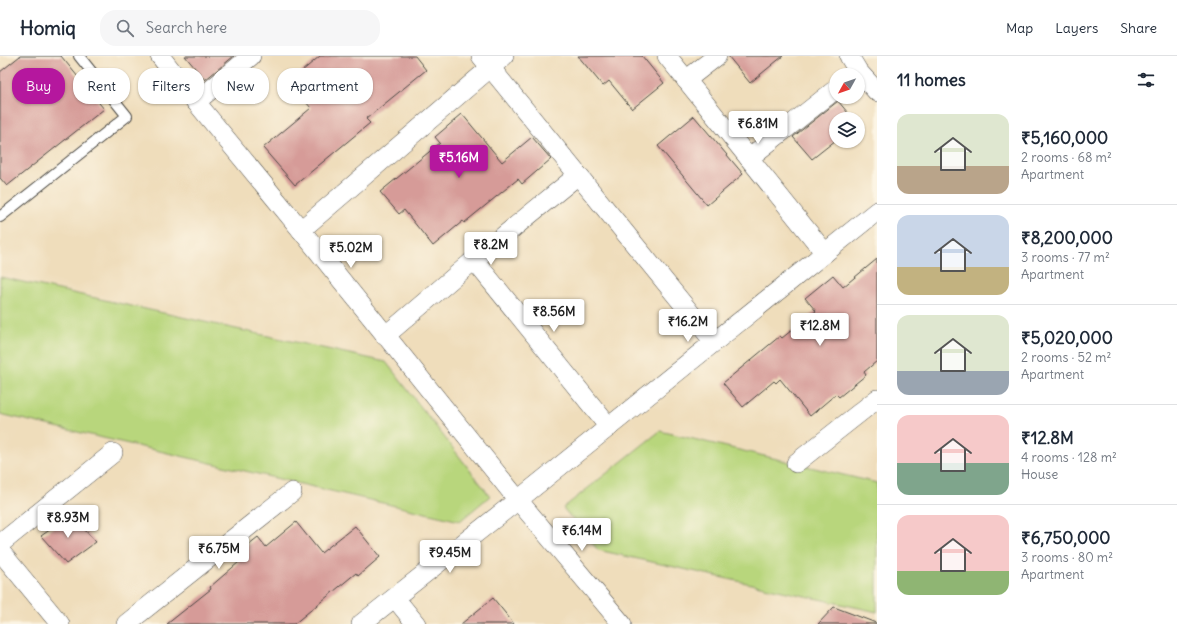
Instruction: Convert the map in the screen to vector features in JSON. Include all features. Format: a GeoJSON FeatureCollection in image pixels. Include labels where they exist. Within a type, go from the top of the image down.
{"type":"FeatureCollection","features":[{"type":"Feature","properties":{"kind":"street"},"geometry":{"type":"LineString","coordinates":[[160,56],[169,68]]}},
{"type":"Feature","properties":{"kind":"street"},"geometry":{"type":"LineString","coordinates":[[204,95],[251,56]]}},
{"type":"Feature","properties":{"kind":"street"},"geometry":{"type":"LineString","coordinates":[[667,56],[825,253]]}},
{"type":"Feature","properties":{"kind":"street"},"geometry":{"type":"LineString","coordinates":[[686,80],[717,56]]}},
{"type":"Feature","properties":{"kind":"street"},"geometry":{"type":"LineString","coordinates":[[301,230],[492,60],[578,175],[714,342]]}},
{"type":"Feature","properties":{"kind":"street"},"geometry":{"type":"LineString","coordinates":[[865,79],[877,92]]}},
{"type":"Feature","properties":{"kind":"street"},"geometry":{"type":"LineString","coordinates":[[749,158],[829,95]]}},
{"type":"Feature","properties":{"kind":"street"},"geometry":{"type":"LineString","coordinates":[[198,104],[518,500],[622,624]]}},
{"type":"Feature","properties":{"kind":"street"},"geometry":{"type":"LineString","coordinates":[[385,336],[474,260],[578,175]]}},
{"type":"Feature","properties":{"kind":"street"},"geometry":{"type":"LineString","coordinates":[[361,624],[518,500],[877,211]]}},
{"type":"Feature","properties":{"kind":"street"},"geometry":{"type":"LineString","coordinates":[[474,260],[609,427]]}},
{"type":"Feature","properties":{"kind":"street"},"geometry":{"type":"LineString","coordinates":[[796,463],[877,399]]}},
{"type":"Feature","properties":{"kind":"street"},"geometry":{"type":"LineString","coordinates":[[0,544],[113,453]]}},
{"type":"Feature","properties":{"kind":"street"},"geometry":{"type":"LineString","coordinates":[[126,624],[292,492]]}},
{"type":"Feature","properties":{"kind":"street"},"geometry":{"type":"LineString","coordinates":[[0,551],[60,624]]}},
{"type":"Feature","properties":{"kind":"street"},"geometry":{"type":"LineString","coordinates":[[395,598],[416,624]]}},
{"type":"Feature","properties":{"kind":"lane"},"geometry":{"type":"LineString","coordinates":[[0,217],[126,116],[79,56]]}},
{"type":"Feature","properties":{"kind":"green space"},"geometry":{"type":"Polygon","coordinates":[[[0,277],[386,362],[490,496],[460,521],[0,414],[0,277]]]}},
{"type":"Feature","properties":{"kind":"green space"},"geometry":{"type":"Polygon","coordinates":[[[660,431],[877,483],[877,612],[598,550],[563,508],[660,431]]]}},
{"type":"Feature","properties":{"kind":"building"},"geometry":{"type":"Polygon","coordinates":[[[20,56],[61,56],[73,71],[73,104],[100,104],[104,109],[7,186],[0,178],[0,72],[20,56]]]}},
{"type":"Feature","properties":{"kind":"building"},"geometry":{"type":"Polygon","coordinates":[[[185,56],[234,56],[220,68],[212,68],[212,74],[205,80],[204,68],[195,68],[185,56]]]}},
{"type":"Feature","properties":{"kind":"building"},"geometry":{"type":"Polygon","coordinates":[[[320,56],[415,56],[426,70],[366,119],[370,123],[295,185],[263,148],[311,108],[308,104],[373,104],[373,68],[306,68],[320,56]]]}},
{"type":"Feature","properties":{"kind":"building"},"geometry":{"type":"Polygon","coordinates":[[[578,56],[642,56],[664,83],[632,109],[609,81],[603,86],[578,56]]]}},
{"type":"Feature","properties":{"kind":"building"},"geometry":{"type":"Polygon","coordinates":[[[728,56],[783,56],[750,83],[728,56]]]}},
{"type":"Feature","properties":{"kind":"building"},"geometry":{"type":"Polygon","coordinates":[[[834,104],[840,104],[847,112],[829,112],[829,146],[812,159],[793,137],[834,104]]]}},
{"type":"Feature","properties":{"kind":"building"},"geometry":{"type":"Polygon","coordinates":[[[462,114],[502,162],[532,137],[551,159],[522,184],[518,179],[433,246],[404,210],[399,214],[380,192],[440,143],[435,137],[462,114]]]}},
{"type":"Feature","properties":{"kind":"building"},"geometry":{"type":"Polygon","coordinates":[[[694,116],[743,174],[707,205],[658,146],[694,116]]]}},
{"type":"Feature","properties":{"kind":"building"},"geometry":{"type":"Polygon","coordinates":[[[877,259],[877,361],[864,372],[866,375],[839,397],[836,394],[810,416],[780,379],[776,383],[774,381],[743,407],[723,383],[780,336],[782,338],[816,311],[805,298],[833,275],[843,287],[877,259]]]}},
{"type":"Feature","properties":{"kind":"building"},"geometry":{"type":"Polygon","coordinates":[[[71,515],[96,542],[66,564],[41,536],[71,515]]]}},
{"type":"Feature","properties":{"kind":"building"},"geometry":{"type":"Polygon","coordinates":[[[296,522],[321,553],[355,526],[380,557],[358,576],[356,573],[294,624],[167,624],[211,589],[210,587],[239,562],[234,556],[258,537],[266,547],[296,522]]]}},
{"type":"Feature","properties":{"kind":"building"},"geometry":{"type":"Polygon","coordinates":[[[493,598],[514,624],[461,624],[493,598]]]}},
{"type":"Feature","properties":{"kind":"building"},"geometry":{"type":"Polygon","coordinates":[[[834,607],[876,623],[818,624],[834,607]]]}}]}
